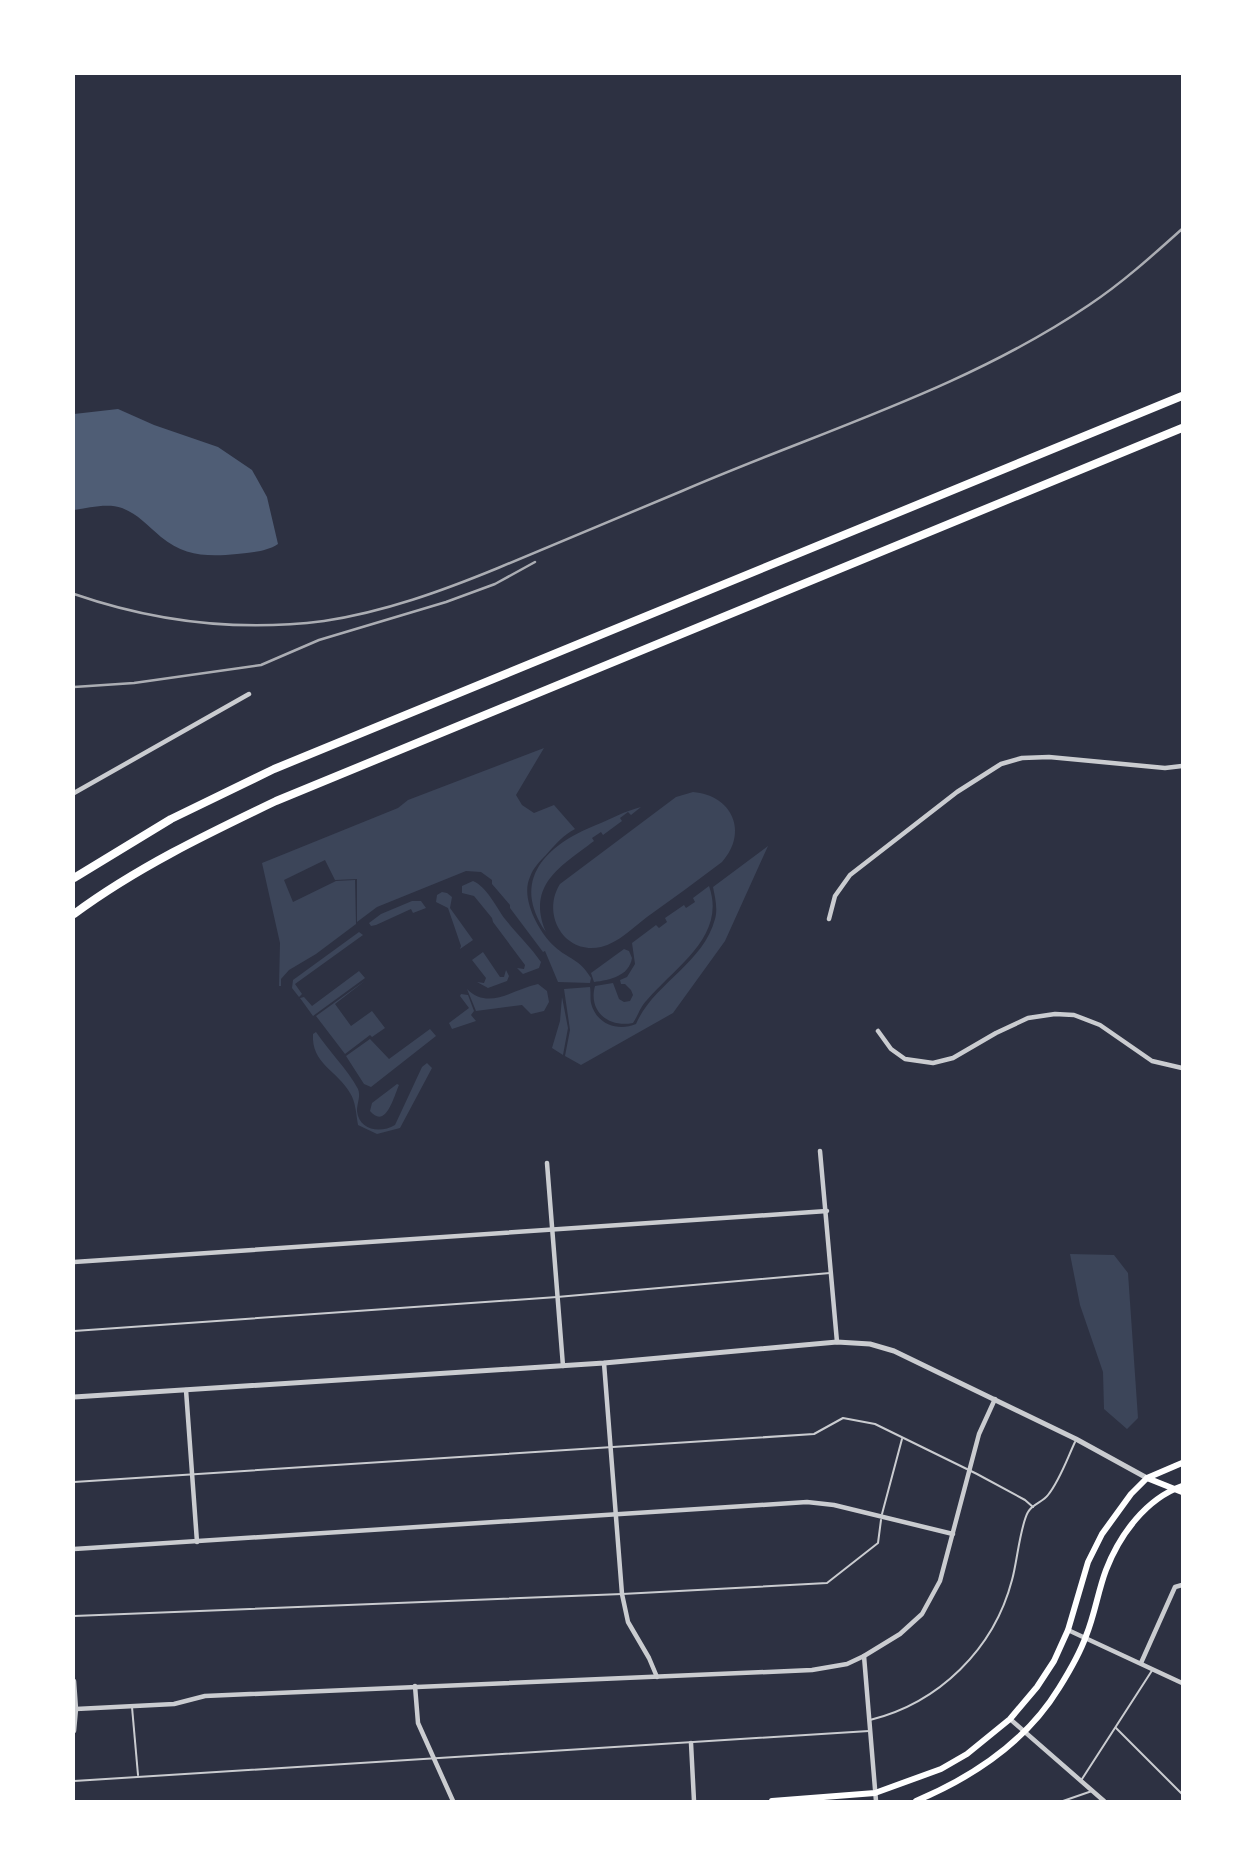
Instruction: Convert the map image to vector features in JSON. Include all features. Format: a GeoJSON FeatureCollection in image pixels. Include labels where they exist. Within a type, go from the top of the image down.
{"type":"FeatureCollection","features":[{"type":"Feature","properties":{"kind":"highway"},"geometry":{"type":"LineString","coordinates":[[74,878],[171,819],[274,769],[1182,396]]}},
{"type":"Feature","properties":{"kind":"highway"},"geometry":{"type":"LineString","coordinates":[[74,914],[91,901],[189,843],[276,801],[1182,428]]}},
{"type":"Feature","properties":{"kind":"main road"},"geometry":{"type":"LineString","coordinates":[[772,1801],[875,1793],[941,1769],[967,1754],[1010,1719],[1037,1688],[1054,1661],[1068,1630],[1088,1562],[1102,1534],[1131,1494],[1147,1478],[1182,1464]]}},
{"type":"Feature","properties":{"kind":"main road"},"geometry":{"type":"LineString","coordinates":[[1147,1478],[1180,1488]]}},
{"type":"Feature","properties":{"kind":"main road"},"geometry":{"type":"LineString","coordinates":[[916,1801],[956,1783],[992,1760],[1025,1732],[1058,1689],[1086,1637],[1106,1570],[1119,1542],[1157,1498],[1180,1488]]}},
{"type":"Feature","properties":{"kind":"street"},"geometry":{"type":"LineString","coordinates":[[74,793],[249,694]]}},
{"type":"Feature","properties":{"kind":"street"},"geometry":{"type":"LineString","coordinates":[[829,919],[835,896],[850,875],[957,792],[1001,764],[1022,758],[1049,757],[1165,768],[1182,766]]}},
{"type":"Feature","properties":{"kind":"street"},"geometry":{"type":"LineString","coordinates":[[878,1031],[891,1049],[905,1059],[933,1063],[953,1058],[1028,1018],[1055,1014],[1074,1015],[1100,1025],[1152,1061],[1182,1068]]}},
{"type":"Feature","properties":{"kind":"street"},"geometry":{"type":"LineString","coordinates":[[820,1151],[837,1342]]}},
{"type":"Feature","properties":{"kind":"street"},"geometry":{"type":"LineString","coordinates":[[547,1163],[563,1366]]}},
{"type":"Feature","properties":{"kind":"street"},"geometry":{"type":"LineString","coordinates":[[74,1262],[827,1211]]}},
{"type":"Feature","properties":{"kind":"street"},"geometry":{"type":"LineString","coordinates":[[74,1397],[563,1366],[837,1342],[870,1344],[894,1351],[995,1399],[1147,1478]]}},
{"type":"Feature","properties":{"kind":"street"},"geometry":{"type":"LineString","coordinates":[[604,1363],[622,1594],[628,1622],[657,1677]]}},
{"type":"Feature","properties":{"kind":"street"},"geometry":{"type":"LineString","coordinates":[[186,1390],[197,1542]]}},
{"type":"Feature","properties":{"kind":"street"},"geometry":{"type":"LineString","coordinates":[[76,1709],[174,1704],[205,1696],[812,1670],[847,1664],[900,1634],[922,1614],[940,1581],[979,1434],[995,1399]]}},
{"type":"Feature","properties":{"kind":"street"},"geometry":{"type":"LineString","coordinates":[[74,1549],[807,1502],[834,1505],[953,1534]]}},
{"type":"Feature","properties":{"kind":"street"},"geometry":{"type":"LineString","coordinates":[[1141,1663],[1175,1587],[1182,1585]]}},
{"type":"Feature","properties":{"kind":"street"},"geometry":{"type":"LineString","coordinates":[[1068,1630],[1182,1683]]}},
{"type":"Feature","properties":{"kind":"street"},"geometry":{"type":"LineString","coordinates":[[864,1656],[876,1801]]}},
{"type":"Feature","properties":{"kind":"street"},"geometry":{"type":"LineString","coordinates":[[74,1682],[74,1731]]}},
{"type":"Feature","properties":{"kind":"street"},"geometry":{"type":"LineString","coordinates":[[415,1686],[418,1723],[453,1801]]}},
{"type":"Feature","properties":{"kind":"street"},"geometry":{"type":"LineString","coordinates":[[1010,1719],[1104,1801]]}},
{"type":"Feature","properties":{"kind":"street"},"geometry":{"type":"LineString","coordinates":[[691,1743],[694,1801]]}},
{"type":"Feature","properties":{"kind":"lane"},"geometry":{"type":"LineString","coordinates":[[74,1331],[557,1297],[832,1273]]}},
{"type":"Feature","properties":{"kind":"lane"},"geometry":{"type":"LineString","coordinates":[[74,1482],[814,1434],[844,1418],[875,1424],[1026,1500],[1033,1507]]}},
{"type":"Feature","properties":{"kind":"lane"},"geometry":{"type":"LineString","coordinates":[[74,1616],[827,1583],[878,1543],[881,1517],[902,1439]]}},
{"type":"Feature","properties":{"kind":"lane"},"geometry":{"type":"LineString","coordinates":[[869,1721],[894,1714],[924,1699],[942,1686],[977,1652],[1004,1603],[1011,1584],[1027,1516],[1033,1507],[1048,1497],[1076,1439]]}},
{"type":"Feature","properties":{"kind":"lane"},"geometry":{"type":"LineString","coordinates":[[1081,1781],[1153,1669]]}},
{"type":"Feature","properties":{"kind":"lane"},"geometry":{"type":"LineString","coordinates":[[132,1706],[138,1777]]}},
{"type":"Feature","properties":{"kind":"lane"},"geometry":{"type":"LineString","coordinates":[[1115,1728],[1182,1794]]}},
{"type":"Feature","properties":{"kind":"lane"},"geometry":{"type":"LineString","coordinates":[[74,1781],[870,1731]]}},
{"type":"Feature","properties":{"kind":"lane"},"geometry":{"type":"LineString","coordinates":[[1063,1801],[1093,1791]]}},
{"type":"Feature","properties":{"kind":"shaded area"},"geometry":{"type":"Polygon","coordinates":[[[118,409],[154,425],[218,447],[252,470],[267,497],[278,544],[248,553],[196,554],[178,548],[122,508],[104,506],[74,510],[74,414],[118,409]]]}},
{"type":"Feature","properties":{"kind":"shaded area"},"geometry":{"type":"Polygon","coordinates":[[[544,748],[516,795],[522,805],[534,813],[554,805],[575,829],[559,840],[539,862],[530,877],[527,895],[537,924],[548,940],[582,967],[591,978],[590,983],[558,982],[545,951],[543,952],[492,884],[492,880],[481,872],[466,871],[377,907],[357,922],[357,879],[335,880],[325,860],[284,880],[293,902],[336,881],[355,880],[356,924],[289,970],[279,986],[280,943],[262,863],[398,808],[408,800],[544,748]]]}},
{"type":"Feature","properties":{"kind":"shaded area"},"geometry":{"type":"Polygon","coordinates":[[[693,792],[718,800],[732,817],[734,839],[722,862],[614,942],[588,948],[576,945],[567,938],[560,930],[553,908],[560,884],[676,797],[693,792]]]}},
{"type":"Feature","properties":{"kind":"shaded area"},"geometry":{"type":"Polygon","coordinates":[[[641,807],[631,815],[628,812],[620,818],[622,821],[603,835],[601,832],[592,838],[594,841],[550,878],[540,901],[546,932],[536,913],[532,896],[533,881],[539,866],[562,843],[578,833],[624,813],[641,807]]]}},
{"type":"Feature","properties":{"kind":"shaded area"},"geometry":{"type":"Polygon","coordinates":[[[768,846],[725,941],[673,1013],[581,1065],[565,1056],[570,1030],[564,989],[590,987],[591,1003],[603,1021],[622,1027],[636,1024],[654,997],[700,949],[709,935],[716,911],[713,887],[768,846]]]}},
{"type":"Feature","properties":{"kind":"shaded area"},"geometry":{"type":"Polygon","coordinates":[[[473,881],[487,892],[505,919],[537,956],[541,962],[539,968],[523,974],[517,968],[524,969],[525,965],[492,918],[474,896],[462,893],[462,886],[473,881]]]}},
{"type":"Feature","properties":{"kind":"shaded area"},"geometry":{"type":"Polygon","coordinates":[[[709,886],[713,904],[711,920],[705,935],[684,963],[645,1003],[633,1023],[616,1023],[602,1016],[594,1003],[595,986],[613,983],[619,999],[630,1001],[633,995],[631,990],[621,984],[620,980],[627,977],[635,964],[632,943],[656,925],[659,928],[667,922],[665,918],[684,905],[686,908],[695,902],[693,898],[709,886]]]}},
{"type":"Feature","properties":{"kind":"shaded area"},"geometry":{"type":"Polygon","coordinates":[[[442,892],[452,897],[450,908],[473,940],[460,949],[448,908],[436,902],[437,895],[442,892]]]}},
{"type":"Feature","properties":{"kind":"shaded area"},"geometry":{"type":"Polygon","coordinates":[[[412,901],[421,901],[426,908],[413,913],[411,909],[376,925],[371,926],[369,923],[381,914],[412,901]]]}},
{"type":"Feature","properties":{"kind":"shaded area"},"geometry":{"type":"Polygon","coordinates":[[[359,932],[363,935],[295,984],[302,994],[299,997],[292,988],[293,980],[359,932]]]}},
{"type":"Feature","properties":{"kind":"shaded area"},"geometry":{"type":"Polygon","coordinates":[[[624,949],[629,951],[632,958],[627,969],[612,978],[594,982],[591,973],[624,949]]]}},
{"type":"Feature","properties":{"kind":"shaded area"},"geometry":{"type":"Polygon","coordinates":[[[483,952],[500,977],[504,977],[506,970],[509,976],[507,981],[488,988],[477,982],[484,983],[486,978],[472,960],[483,952]]]}},
{"type":"Feature","properties":{"kind":"shaded area"},"geometry":{"type":"Polygon","coordinates":[[[359,971],[365,978],[313,1016],[300,998],[304,997],[312,1006],[359,971]]]}},
{"type":"Feature","properties":{"kind":"shaded area"},"geometry":{"type":"Polygon","coordinates":[[[366,980],[335,1004],[351,1026],[372,1011],[385,1028],[372,1037],[370,1035],[345,1054],[316,1016],[366,980]]]}},
{"type":"Feature","properties":{"kind":"shaded area"},"geometry":{"type":"Polygon","coordinates":[[[538,984],[547,991],[549,1002],[544,1011],[531,1014],[522,1005],[476,1011],[467,989],[475,995],[493,998],[538,984]]]}},
{"type":"Feature","properties":{"kind":"shaded area"},"geometry":{"type":"Polygon","coordinates":[[[461,994],[468,995],[474,1011],[471,1015],[476,1021],[452,1029],[449,1023],[469,1008],[461,994]]]}},
{"type":"Feature","properties":{"kind":"shaded area"},"geometry":{"type":"Polygon","coordinates":[[[562,997],[568,1028],[563,1055],[552,1048],[560,1021],[562,997]]]}},
{"type":"Feature","properties":{"kind":"shaded area"},"geometry":{"type":"Polygon","coordinates":[[[430,1029],[436,1036],[371,1087],[364,1084],[346,1056],[370,1039],[389,1059],[430,1029]]]}},
{"type":"Feature","properties":{"kind":"shaded area"},"geometry":{"type":"Polygon","coordinates":[[[316,1032],[358,1089],[357,1111],[362,1122],[377,1130],[395,1125],[422,1067],[427,1063],[432,1068],[400,1128],[377,1134],[358,1125],[355,1104],[350,1093],[316,1053],[313,1034],[316,1032]]]}},
{"type":"Feature","properties":{"kind":"shaded area"},"geometry":{"type":"Polygon","coordinates":[[[399,1085],[389,1109],[385,1114],[376,1116],[370,1111],[372,1103],[399,1085]]]}},
{"type":"Feature","properties":{"kind":"shaded area"},"geometry":{"type":"Polygon","coordinates":[[[1070,1254],[1114,1255],[1128,1273],[1138,1418],[1127,1429],[1104,1409],[1103,1372],[1080,1305],[1070,1254]]]}},
{"type":"Feature","properties":{"kind":"railway"},"geometry":{"type":"LineString","coordinates":[[74,594],[104,604],[166,618],[228,625],[260,625],[324,621],[369,612],[434,593],[890,407],[992,361],[1041,335],[1101,297],[1182,229]]}},
{"type":"Feature","properties":{"kind":"railway"},"geometry":{"type":"LineString","coordinates":[[74,687],[134,683],[261,665],[319,640],[446,602],[495,584],[535,562]]}}]}
